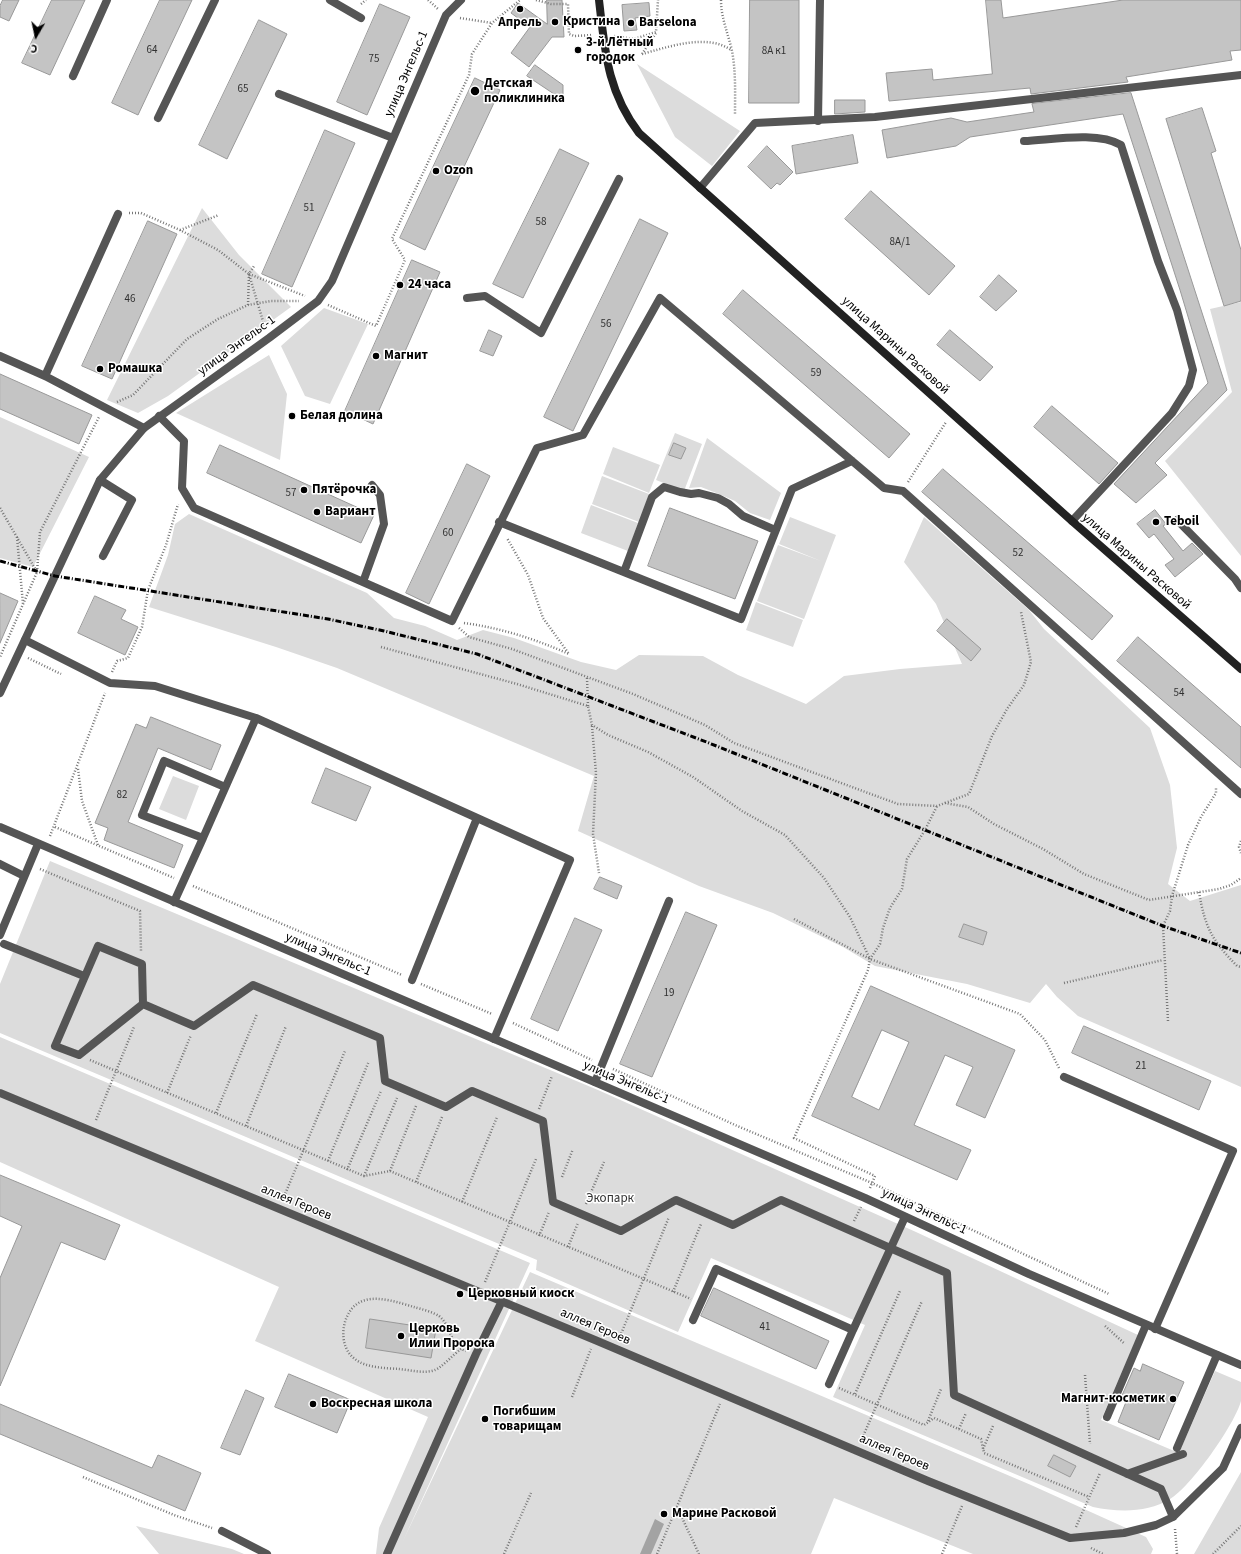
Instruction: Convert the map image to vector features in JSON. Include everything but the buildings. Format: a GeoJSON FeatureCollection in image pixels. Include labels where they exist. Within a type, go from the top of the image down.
{"type":"FeatureCollection","features":[{"type":"Feature","properties":{"kind":"main road","name":"улица Марины Расковой"},"geometry":{"type":"LineString","coordinates":[[599,0],[607,58],[618,98],[629,119],[639,133],[1072,521],[1241,669]]}},
{"type":"Feature","properties":{"kind":"street"},"geometry":{"type":"LineString","coordinates":[[73,76],[107,0]]}},
{"type":"Feature","properties":{"kind":"street"},"geometry":{"type":"LineString","coordinates":[[158,118],[215,0]]}},
{"type":"Feature","properties":{"kind":"street"},"geometry":{"type":"LineString","coordinates":[[330,0],[361,18]]}},
{"type":"Feature","properties":{"kind":"street","name":"улица Энгельс-1"},"geometry":{"type":"LineString","coordinates":[[0,693],[100,480],[144,428],[270,338],[318,301],[332,281],[446,16],[461,0]]}},
{"type":"Feature","properties":{"kind":"street"},"geometry":{"type":"LineString","coordinates":[[818,121],[820,0]]}},
{"type":"Feature","properties":{"kind":"street"},"geometry":{"type":"LineString","coordinates":[[700,188],[755,123],[875,117],[1241,75]]}},
{"type":"Feature","properties":{"kind":"street"},"geometry":{"type":"LineString","coordinates":[[279,94],[393,138]]}},
{"type":"Feature","properties":{"kind":"street"},"geometry":{"type":"LineString","coordinates":[[1024,142],[1088,138],[1113,140],[1121,145],[1158,261],[1177,310],[1194,370],[1189,386],[1172,413],[1072,521]]}},
{"type":"Feature","properties":{"kind":"street"},"geometry":{"type":"LineString","coordinates":[[467,298],[485,296],[541,333],[619,179]]}},
{"type":"Feature","properties":{"kind":"street"},"geometry":{"type":"LineString","coordinates":[[44,376],[118,214]]}},
{"type":"Feature","properties":{"kind":"street"},"geometry":{"type":"LineString","coordinates":[[159,416],[184,441],[182,488],[194,508],[452,621],[536,448],[584,435],[660,298],[884,488],[903,491],[1241,794]]}},
{"type":"Feature","properties":{"kind":"street"},"geometry":{"type":"LineString","coordinates":[[0,356],[44,376],[144,428]]}},
{"type":"Feature","properties":{"kind":"street"},"geometry":{"type":"LineString","coordinates":[[499,522],[741,619],[792,489],[852,461]]}},
{"type":"Feature","properties":{"kind":"street"},"geometry":{"type":"LineString","coordinates":[[100,480],[132,500],[103,556]]}},
{"type":"Feature","properties":{"kind":"street"},"geometry":{"type":"LineString","coordinates":[[363,582],[384,524],[380,495],[372,485]]}},
{"type":"Feature","properties":{"kind":"street"},"geometry":{"type":"LineString","coordinates":[[624,572],[652,497],[664,487],[680,492],[691,494],[699,493],[718,498],[730,504],[743,516],[775,530]]}},
{"type":"Feature","properties":{"kind":"street"},"geometry":{"type":"LineString","coordinates":[[1177,520],[1235,579],[1241,588]]}},
{"type":"Feature","properties":{"kind":"street"},"geometry":{"type":"LineString","coordinates":[[25,640],[110,683],[155,686],[256,718],[570,860],[494,1039]]}},
{"type":"Feature","properties":{"kind":"street"},"geometry":{"type":"LineString","coordinates":[[174,902],[256,718]]}},
{"type":"Feature","properties":{"kind":"street"},"geometry":{"type":"LineString","coordinates":[[203,838],[142,815],[164,761],[225,787]]}},
{"type":"Feature","properties":{"kind":"street"},"geometry":{"type":"LineString","coordinates":[[412,980],[478,818]]}},
{"type":"Feature","properties":{"kind":"street","name":"улица Энгельс-1"},"geometry":{"type":"LineString","coordinates":[[0,827],[865,1198],[1029,1274],[1241,1365]]}},
{"type":"Feature","properties":{"kind":"street"},"geometry":{"type":"LineString","coordinates":[[0,935],[38,844]]}},
{"type":"Feature","properties":{"kind":"street"},"geometry":{"type":"LineString","coordinates":[[0,864],[24,876]]}},
{"type":"Feature","properties":{"kind":"street"},"geometry":{"type":"LineString","coordinates":[[595,1082],[669,901]]}},
{"type":"Feature","properties":{"kind":"street"},"geometry":{"type":"LineString","coordinates":[[4,944],[84,976]]}},
{"type":"Feature","properties":{"kind":"street"},"geometry":{"type":"LineString","coordinates":[[98,946],[142,964],[143,1004],[79,1055],[55,1046],[98,946]]}},
{"type":"Feature","properties":{"kind":"street"},"geometry":{"type":"LineString","coordinates":[[143,1004],[194,1026],[253,985],[380,1038],[385,1081],[446,1107],[472,1091],[543,1121],[553,1202],[621,1231],[676,1200],[733,1225],[781,1200],[947,1273],[954,1395],[1161,1489],[1173,1517]]}},
{"type":"Feature","properties":{"kind":"street"},"geometry":{"type":"LineString","coordinates":[[1064,1077],[1233,1151],[1156,1329]]}},
{"type":"Feature","properties":{"kind":"street","name":"аллея Героев"},"geometry":{"type":"LineString","coordinates":[[0,1093],[616,1348],[966,1497],[1070,1538]]}},
{"type":"Feature","properties":{"kind":"street"},"geometry":{"type":"LineString","coordinates":[[829,1384],[906,1217]]}},
{"type":"Feature","properties":{"kind":"street"},"geometry":{"type":"LineString","coordinates":[[693,1320],[716,1269],[853,1330]]}},
{"type":"Feature","properties":{"kind":"street"},"geometry":{"type":"LineString","coordinates":[[387,1554],[476,1354],[502,1301]]}},
{"type":"Feature","properties":{"kind":"street"},"geometry":{"type":"LineString","coordinates":[[1107,1417],[1146,1325]]}},
{"type":"Feature","properties":{"kind":"street"},"geometry":{"type":"LineString","coordinates":[[1177,1448],[1216,1355]]}},
{"type":"Feature","properties":{"kind":"street"},"geometry":{"type":"LineString","coordinates":[[1070,1538],[1124,1533],[1156,1524],[1173,1517],[1223,1468],[1241,1428]]}},
{"type":"Feature","properties":{"kind":"street"},"geometry":{"type":"LineString","coordinates":[[1127,1474],[1183,1454]]}},
{"type":"Feature","properties":{"kind":"street"},"geometry":{"type":"LineString","coordinates":[[222,1532],[267,1554]]}},
{"type":"Feature","properties":{"kind":"path"},"geometry":{"type":"LineString","coordinates":[[118,214],[141,213],[180,230],[218,250],[250,274],[376,326],[405,260],[392,239],[468,75],[472,54],[492,23],[520,0]]}},
{"type":"Feature","properties":{"kind":"path"},"geometry":{"type":"LineString","coordinates":[[536,0],[551,4]]}},
{"type":"Feature","properties":{"kind":"path"},"geometry":{"type":"LineString","coordinates":[[721,0],[721,12],[732,50],[734,67],[735,116]]}},
{"type":"Feature","properties":{"kind":"path"},"geometry":{"type":"LineString","coordinates":[[446,16],[492,23]]}},
{"type":"Feature","properties":{"kind":"path"},"geometry":{"type":"LineString","coordinates":[[656,32],[642,54],[697,43],[722,43],[732,50]]}},
{"type":"Feature","properties":{"kind":"path"},"geometry":{"type":"LineString","coordinates":[[180,230],[219,215]]}},
{"type":"Feature","properties":{"kind":"path"},"geometry":{"type":"LineString","coordinates":[[248,305],[250,274],[254,266]]}},
{"type":"Feature","properties":{"kind":"path"},"geometry":{"type":"LineString","coordinates":[[250,274],[270,338]]}},
{"type":"Feature","properties":{"kind":"path"},"geometry":{"type":"LineString","coordinates":[[0,657],[37,572],[40,532],[104,407],[133,396],[187,339],[218,319],[248,305],[258,303],[271,301],[318,301]]}},
{"type":"Feature","properties":{"kind":"path"},"geometry":{"type":"LineString","coordinates":[[903,491],[948,420]]}},
{"type":"Feature","properties":{"kind":"path"},"geometry":{"type":"LineString","coordinates":[[49,838],[55,827],[78,767],[110,683],[117,660],[128,658],[142,628],[148,590],[166,545],[182,488]]}},
{"type":"Feature","properties":{"kind":"path"},"geometry":{"type":"LineString","coordinates":[[0,508],[17,534],[37,572]]}},
{"type":"Feature","properties":{"kind":"path"},"geometry":{"type":"LineString","coordinates":[[452,621],[494,627],[538,640],[569,654],[543,618],[528,575],[499,522]]}},
{"type":"Feature","properties":{"kind":"path"},"geometry":{"type":"LineString","coordinates":[[17,534],[23,604]]}},
{"type":"Feature","properties":{"kind":"path"},"geometry":{"type":"LineString","coordinates":[[452,621],[470,637],[512,649],[633,694],[705,725],[734,743],[898,804],[937,806],[969,794],[992,736],[1006,709],[1024,685],[1031,662],[1018,594]]}},
{"type":"Feature","properties":{"kind":"path"},"geometry":{"type":"LineString","coordinates":[[5,645],[18,654],[61,674]]}},
{"type":"Feature","properties":{"kind":"path"},"geometry":{"type":"LineString","coordinates":[[381,647],[503,680],[588,706]]}},
{"type":"Feature","properties":{"kind":"path"},"geometry":{"type":"LineString","coordinates":[[587,678],[588,706],[592,725],[596,773],[593,834],[599,873]]}},
{"type":"Feature","properties":{"kind":"path"},"geometry":{"type":"LineString","coordinates":[[592,725],[608,735],[648,752],[693,777],[742,811],[785,835],[824,878],[850,917],[870,959]]}},
{"type":"Feature","properties":{"kind":"path"},"geometry":{"type":"LineString","coordinates":[[78,767],[82,801],[98,846]]}},
{"type":"Feature","properties":{"kind":"path"},"geometry":{"type":"LineString","coordinates":[[1168,1022],[1163,926],[1170,911],[1172,896],[1188,845],[1201,817],[1216,793],[1215,771]]}},
{"type":"Feature","properties":{"kind":"path"},"geometry":{"type":"LineString","coordinates":[[945,803],[968,807],[994,824],[1106,884],[1149,900],[1219,889],[1232,885],[1241,878]]}},
{"type":"Feature","properties":{"kind":"path"},"geometry":{"type":"LineString","coordinates":[[850,1230],[875,1176],[794,1138],[868,970],[870,959],[880,944],[883,928],[890,908],[902,889],[907,859],[925,830],[937,806]]}},
{"type":"Feature","properties":{"kind":"path"},"geometry":{"type":"LineString","coordinates":[[55,827],[503,1018],[563,1048],[735,1125],[872,1183],[1110,1294]]}},
{"type":"Feature","properties":{"kind":"path"},"geometry":{"type":"LineString","coordinates":[[1241,841],[1239,847],[1241,853]]}},
{"type":"Feature","properties":{"kind":"path"},"geometry":{"type":"LineString","coordinates":[[36,868],[140,911],[142,964]]}},
{"type":"Feature","properties":{"kind":"path"},"geometry":{"type":"LineString","coordinates":[[1199,892],[1204,918],[1217,945],[1237,966],[1241,967]]}},
{"type":"Feature","properties":{"kind":"path"},"geometry":{"type":"LineString","coordinates":[[794,919],[870,959],[1020,1014],[1045,1040],[1064,1077]]}},
{"type":"Feature","properties":{"kind":"path"},"geometry":{"type":"LineString","coordinates":[[1064,983],[1164,960]]}},
{"type":"Feature","properties":{"kind":"path"},"geometry":{"type":"LineString","coordinates":[[216,1113],[257,1014]]}},
{"type":"Feature","properties":{"kind":"path"},"geometry":{"type":"LineString","coordinates":[[92,1130],[134,1026]]}},
{"type":"Feature","properties":{"kind":"path"},"geometry":{"type":"LineString","coordinates":[[167,1093],[194,1026]]}},
{"type":"Feature","properties":{"kind":"path"},"geometry":{"type":"LineString","coordinates":[[246,1126],[286,1026]]}},
{"type":"Feature","properties":{"kind":"path"},"geometry":{"type":"LineString","coordinates":[[536,1118],[563,1048]]}},
{"type":"Feature","properties":{"kind":"path"},"geometry":{"type":"LineString","coordinates":[[279,1209],[345,1051]]}},
{"type":"Feature","properties":{"kind":"path"},"geometry":{"type":"LineString","coordinates":[[79,1055],[364,1176],[390,1171],[700,1303]]}},
{"type":"Feature","properties":{"kind":"path"},"geometry":{"type":"LineString","coordinates":[[328,1161],[369,1061]]}},
{"type":"Feature","properties":{"kind":"path"},"geometry":{"type":"LineString","coordinates":[[348,1170],[385,1081]]}},
{"type":"Feature","properties":{"kind":"path"},"geometry":{"type":"LineString","coordinates":[[364,1176],[401,1088]]}},
{"type":"Feature","properties":{"kind":"path"},"geometry":{"type":"LineString","coordinates":[[390,1171],[420,1096]]}},
{"type":"Feature","properties":{"kind":"path"},"geometry":{"type":"LineString","coordinates":[[416,1182],[446,1107]]}},
{"type":"Feature","properties":{"kind":"path"},"geometry":{"type":"LineString","coordinates":[[462,1202],[497,1117]]}},
{"type":"Feature","properties":{"kind":"path"},"geometry":{"type":"LineString","coordinates":[[481,1292],[536,1158]]}},
{"type":"Feature","properties":{"kind":"path"},"geometry":{"type":"LineString","coordinates":[[616,1348],[676,1200]]}},
{"type":"Feature","properties":{"kind":"path"},"geometry":{"type":"LineString","coordinates":[[673,1292],[706,1213]]}},
{"type":"Feature","properties":{"kind":"path"},"geometry":{"type":"LineString","coordinates":[[855,1394],[900,1292]]}},
{"type":"Feature","properties":{"kind":"path"},"geometry":{"type":"LineString","coordinates":[[461,1349],[435,1371],[426,1372],[377,1366],[356,1360],[350,1355],[346,1347],[344,1328],[347,1316],[359,1302],[367,1299],[389,1301],[439,1316],[445,1322],[450,1336],[461,1349],[476,1354]]}},
{"type":"Feature","properties":{"kind":"path"},"geometry":{"type":"LineString","coordinates":[[857,1451],[922,1301]]}},
{"type":"Feature","properties":{"kind":"path"},"geometry":{"type":"LineString","coordinates":[[1105,1326],[1127,1346]]}},
{"type":"Feature","properties":{"kind":"path"},"geometry":{"type":"LineString","coordinates":[[572,1397],[595,1340]]}},
{"type":"Feature","properties":{"kind":"path"},"geometry":{"type":"LineString","coordinates":[[1085,1375],[1092,1458]]}},
{"type":"Feature","properties":{"kind":"path"},"geometry":{"type":"LineString","coordinates":[[829,1384],[924,1425],[934,1418],[981,1439],[984,1453],[1090,1497]]}},
{"type":"Feature","properties":{"kind":"path"},"geometry":{"type":"LineString","coordinates":[[928,1422],[943,1385]]}},
{"type":"Feature","properties":{"kind":"path"},"geometry":{"type":"LineString","coordinates":[[657,1554],[724,1395]]}},
{"type":"Feature","properties":{"kind":"path"},"geometry":{"type":"LineString","coordinates":[[959,1429],[970,1403]]}},
{"type":"Feature","properties":{"kind":"path"},"geometry":{"type":"LineString","coordinates":[[983,1449],[998,1416]]}},
{"type":"Feature","properties":{"kind":"path"},"geometry":{"type":"LineString","coordinates":[[1070,1538],[1104,1464]]}},
{"type":"Feature","properties":{"kind":"path"},"geometry":{"type":"LineString","coordinates":[[83,1477],[174,1515],[222,1532]]}},
{"type":"Feature","properties":{"kind":"path"},"geometry":{"type":"LineString","coordinates":[[504,1554],[531,1493]]}},
{"type":"Feature","properties":{"kind":"path"},"geometry":{"type":"LineString","coordinates":[[942,1554],[966,1497]]}},
{"type":"Feature","properties":{"kind":"path"},"geometry":{"type":"LineString","coordinates":[[677,1507],[700,1554]]}},
{"type":"Feature","properties":{"kind":"path"},"geometry":{"type":"LineString","coordinates":[[1173,1517],[1178,1546],[1177,1554]]}},
{"type":"Feature","properties":{"kind":"path"},"geometry":{"type":"LineString","coordinates":[[1213,1554],[1241,1526]]}},
{"type":"Feature","properties":{"kind":"green space"},"geometry":{"type":"Polygon","coordinates":[[[637,64],[740,131],[712,166],[675,137],[637,64]]]}},
{"type":"Feature","properties":{"kind":"green space"},"geometry":{"type":"Polygon","coordinates":[[[202,208],[239,255],[291,307],[168,396],[138,413],[107,400],[202,208]]]}},
{"type":"Feature","properties":{"kind":"green space"},"geometry":{"type":"Polygon","coordinates":[[[1241,302],[1241,556],[1165,461],[1232,392],[1210,309],[1241,302]]]}},
{"type":"Feature","properties":{"kind":"green space"},"geometry":{"type":"Polygon","coordinates":[[[324,308],[368,324],[330,404],[305,396],[281,346],[324,308]]]}},
{"type":"Feature","properties":{"kind":"green space"},"geometry":{"type":"Polygon","coordinates":[[[269,355],[287,394],[280,460],[176,413],[269,355]]]}},
{"type":"Feature","properties":{"kind":"green space"},"geometry":{"type":"Polygon","coordinates":[[[0,417],[89,457],[33,567],[0,558],[0,417]]]}},
{"type":"Feature","properties":{"kind":"green space"},"geometry":{"type":"Polygon","coordinates":[[[675,433],[702,444],[684,491],[656,480],[675,433]]]}},
{"type":"Feature","properties":{"kind":"green space"},"geometry":{"type":"Polygon","coordinates":[[[707,438],[781,493],[770,520],[750,513],[735,501],[719,494],[701,487],[689,488],[707,438]]]}},
{"type":"Feature","properties":{"kind":"green space"},"geometry":{"type":"Polygon","coordinates":[[[613,447],[660,465],[649,493],[603,474],[613,447]]]}},
{"type":"Feature","properties":{"kind":"green space"},"geometry":{"type":"Polygon","coordinates":[[[602,476],[649,494],[639,522],[592,504],[602,476]]]}},
{"type":"Feature","properties":{"kind":"green space"},"geometry":{"type":"Polygon","coordinates":[[[591,505],[638,523],[628,551],[581,533],[591,505]]]}},
{"type":"Feature","properties":{"kind":"green space"},"geometry":{"type":"Polygon","coordinates":[[[189,514],[367,593],[394,618],[425,626],[457,640],[483,630],[514,638],[581,662],[616,670],[639,655],[703,656],[738,675],[806,704],[844,676],[900,669],[962,664],[936,604],[904,562],[924,517],[1029,610],[1044,629],[1150,728],[1170,785],[1177,848],[1168,884],[1190,901],[1241,885],[1241,1087],[1078,1016],[1057,997],[1046,984],[1030,1003],[967,984],[875,966],[843,947],[773,913],[699,886],[578,831],[594,776],[337,668],[149,607],[168,555],[175,524],[189,514]]]}},
{"type":"Feature","properties":{"kind":"green space"},"geometry":{"type":"Polygon","coordinates":[[[790,517],[836,535],[804,619],[757,601],[778,545],[821,561],[779,544],[790,517]]]}},
{"type":"Feature","properties":{"kind":"green space"},"geometry":{"type":"Polygon","coordinates":[[[756,602],[803,620],[793,647],[746,630],[756,602]]]}},
{"type":"Feature","properties":{"kind":"green space"},"geometry":{"type":"Polygon","coordinates":[[[173,776],[199,786],[186,820],[159,809],[173,776]]]}},
{"type":"Feature","properties":{"kind":"green space","name":"Экопарк"},"geometry":{"type":"Polygon","coordinates":[[[50,861],[598,1090],[916,1232],[1138,1335],[1101,1420],[1179,1453],[1215,1371],[1241,1382],[1241,1401],[1237,1411],[1221,1439],[1200,1469],[1179,1492],[1170,1499],[1161,1504],[1143,1509],[1112,1510],[1093,1507],[833,1397],[865,1325],[711,1258],[678,1332],[536,1270],[537,1260],[0,1033],[0,984],[50,861]]]}},
{"type":"Feature","properties":{"kind":"green space"},"geometry":{"type":"Polygon","coordinates":[[[0,1037],[530,1263],[403,1541],[530,1272],[1031,1485],[1146,1537],[1153,1549],[1151,1554],[973,1554],[834,1498],[811,1554],[376,1554],[379,1528],[428,1417],[255,1341],[279,1287],[0,1162],[0,1037]]]}},
{"type":"Feature","properties":{"kind":"green space"},"geometry":{"type":"Polygon","coordinates":[[[1241,1472],[1241,1554],[1194,1554],[1241,1472]]]}},
{"type":"Feature","properties":{"kind":"green space"},"geometry":{"type":"Polygon","coordinates":[[[136,1526],[232,1549],[244,1554],[159,1554],[136,1526]]]}},
{"type":"Feature","properties":{"kind":"shaded area"},"geometry":{"type":"Polygon","coordinates":[[[655,1519],[664,1524],[651,1554],[640,1554],[655,1519]]]}},
{"type":"Feature","properties":{"kind":"railway"},"geometry":{"type":"LineString","coordinates":[[0,561],[55,576],[328,619],[477,654],[709,743],[1163,926],[1241,953]]}},
{"type":"Feature","properties":{"kind":"place","name":"Апрель"},"geometry":{"type":"Point","coordinates":[520,9]}},
{"type":"Feature","properties":{"kind":"place","name":"Кристина"},"geometry":{"type":"Point","coordinates":[555,22]}},
{"type":"Feature","properties":{"kind":"place","name":"Barselona"},"geometry":{"type":"Point","coordinates":[631,23]}},
{"type":"Feature","properties":{"kind":"place","name":"3-й Лётный городок"},"geometry":{"type":"Point","coordinates":[578,50]}},
{"type":"Feature","properties":{"kind":"place","name":"Детская поликлиника"},"geometry":{"type":"Point","coordinates":[475,91]}},
{"type":"Feature","properties":{"kind":"place","name":"Ozon"},"geometry":{"type":"Point","coordinates":[436,171]}},
{"type":"Feature","properties":{"kind":"place","name":"24 часа"},"geometry":{"type":"Point","coordinates":[400,285]}},
{"type":"Feature","properties":{"kind":"place","name":"Магнит"},"geometry":{"type":"Point","coordinates":[376,356]}},
{"type":"Feature","properties":{"kind":"place","name":"Ромашка"},"geometry":{"type":"Point","coordinates":[100,369]}},
{"type":"Feature","properties":{"kind":"place","name":"Белая долина"},"geometry":{"type":"Point","coordinates":[292,416]}},
{"type":"Feature","properties":{"kind":"place","name":"Пятёрочка"},"geometry":{"type":"Point","coordinates":[304,490]}},
{"type":"Feature","properties":{"kind":"place","name":"Вариант"},"geometry":{"type":"Point","coordinates":[317,512]}},
{"type":"Feature","properties":{"kind":"place","name":"Teboil"},"geometry":{"type":"Point","coordinates":[1156,522]}},
{"type":"Feature","properties":{"kind":"place","name":"Церковный киоск"},"geometry":{"type":"Point","coordinates":[460,1294]}},
{"type":"Feature","properties":{"kind":"place","name":"Церковь Илии Пророка"},"geometry":{"type":"Point","coordinates":[401,1336]}},
{"type":"Feature","properties":{"kind":"place","name":"Магнит-косметик"},"geometry":{"type":"Point","coordinates":[1173,1399]}},
{"type":"Feature","properties":{"kind":"place","name":"Воскресная школа"},"geometry":{"type":"Point","coordinates":[313,1404]}},
{"type":"Feature","properties":{"kind":"place","name":"Погибшим товарищам"},"geometry":{"type":"Point","coordinates":[485,1419]}},
{"type":"Feature","properties":{"kind":"place","name":"Марине Расковой"},"geometry":{"type":"Point","coordinates":[664,1514]}}]}
